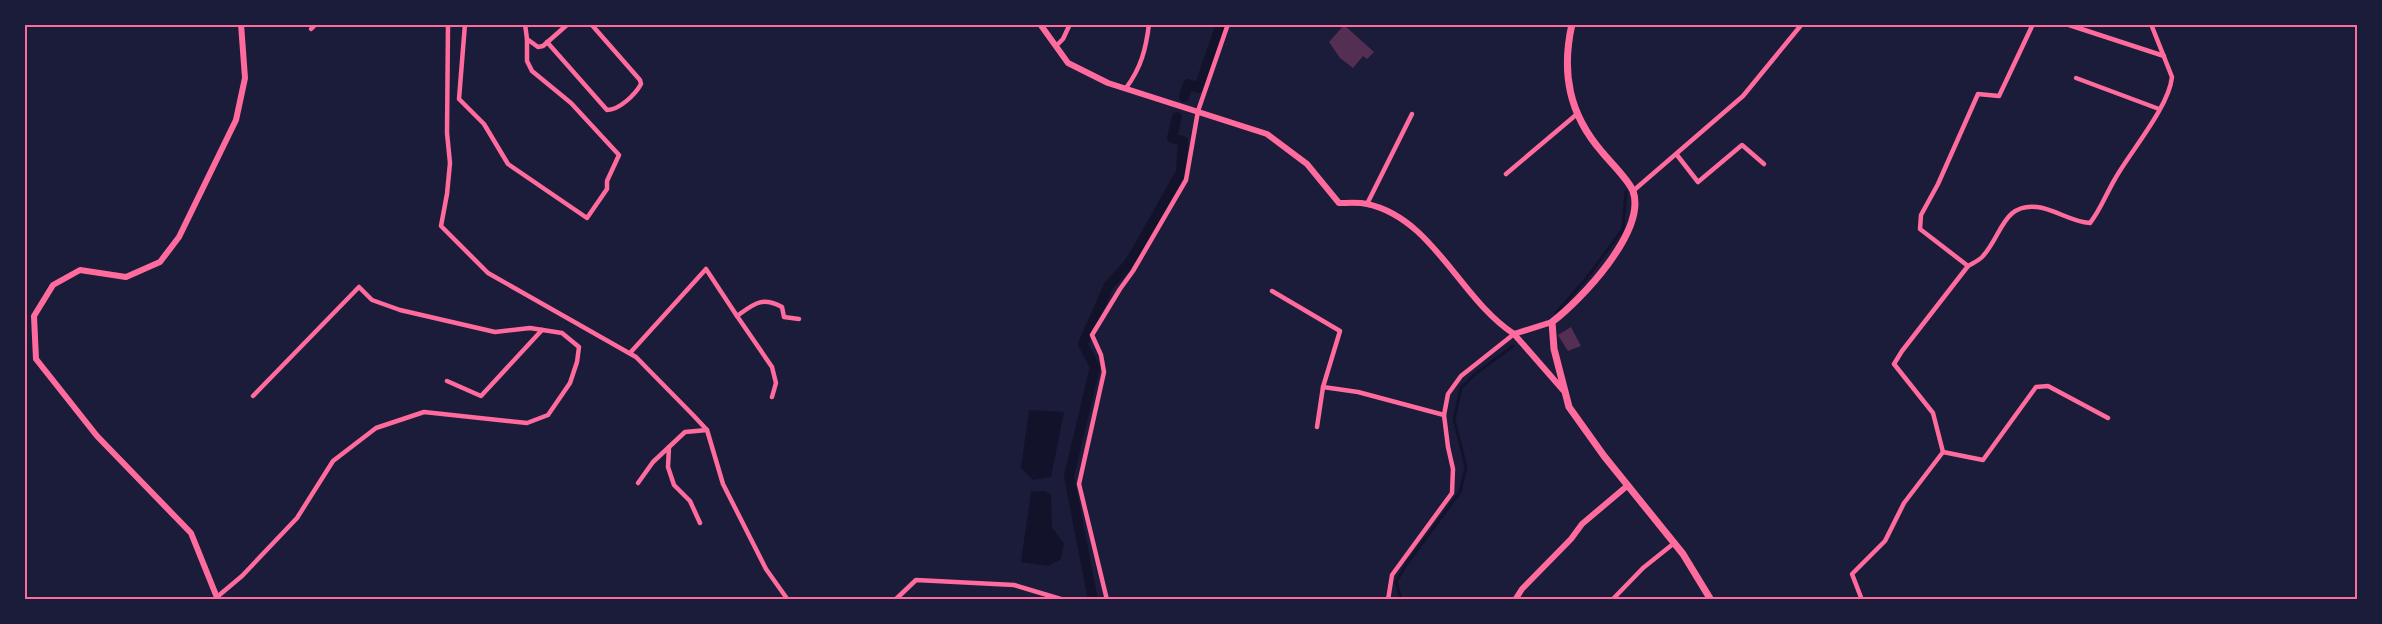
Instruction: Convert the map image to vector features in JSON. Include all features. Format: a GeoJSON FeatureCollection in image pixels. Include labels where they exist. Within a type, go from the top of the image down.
{"type":"FeatureCollection","features":[{"type":"Feature","properties":{"kind":"main road"},"geometry":{"type":"LineString","coordinates":[[1572,24],[1569,39],[1568,81],[1577,114],[1586,133],[1633,191],[1634,207],[1632,223],[1612,258],[1571,308],[1552,322],[1554,349],[1563,390],[1569,407],[1627,486],[1683,554],[1711,600]]}},
{"type":"Feature","properties":{"kind":"street"},"geometry":{"type":"LineString","coordinates":[[241,24],[245,78],[236,120],[179,237],[160,262],[126,277],[80,270],[53,285],[33,316],[36,359],[96,436],[191,533],[218,598],[297,518],[333,461],[376,428],[424,412],[527,423],[548,415],[570,383],[579,347],[562,333],[530,328],[495,332],[441,320],[372,300],[359,287],[254,396]]}},
{"type":"Feature","properties":{"kind":"street"},"geometry":{"type":"LineString","coordinates":[[311,29],[316,24]]}},
{"type":"Feature","properties":{"kind":"street"},"geometry":{"type":"LineString","coordinates":[[448,24],[447,134],[450,163],[441,226],[488,273],[636,357],[707,430],[723,484],[766,569],[788,600]]}},
{"type":"Feature","properties":{"kind":"street"},"geometry":{"type":"LineString","coordinates":[[465,24],[459,99],[484,124],[508,164],[587,218],[607,189],[607,181],[619,155],[571,103],[532,71],[527,61],[525,24]]}},
{"type":"Feature","properties":{"kind":"street"},"geometry":{"type":"LineString","coordinates":[[527,39],[538,47],[568,24]]}},
{"type":"Feature","properties":{"kind":"street"},"geometry":{"type":"LineString","coordinates":[[547,42],[607,110],[616,108],[638,89],[641,84],[640,80],[591,24]]}},
{"type":"Feature","properties":{"kind":"street"},"geometry":{"type":"LineString","coordinates":[[1040,24],[1068,63],[1108,83],[1267,134],[1307,164],[1339,203],[1367,204],[1400,216],[1425,237],[1465,288],[1500,325],[1514,334],[1563,390]]}},
{"type":"Feature","properties":{"kind":"street"},"geometry":{"type":"LineString","coordinates":[[1056,46],[1064,39],[1070,24]]}},
{"type":"Feature","properties":{"kind":"street"},"geometry":{"type":"LineString","coordinates":[[1126,88],[1138,73],[1149,24]]}},
{"type":"Feature","properties":{"kind":"street"},"geometry":{"type":"LineString","coordinates":[[1107,600],[1079,484],[1104,372],[1101,355],[1092,335],[1133,271],[1186,180],[1195,110],[1228,24]]}},
{"type":"Feature","properties":{"kind":"street"},"geometry":{"type":"LineString","coordinates":[[1633,191],[1743,96],[1802,24]]}},
{"type":"Feature","properties":{"kind":"street"},"geometry":{"type":"LineString","coordinates":[[1968,266],[1920,229],[1921,214],[1938,184],[1978,94],[1999,96],[2033,24]]}},
{"type":"Feature","properties":{"kind":"street"},"geometry":{"type":"LineString","coordinates":[[2066,24],[2164,56]]}},
{"type":"Feature","properties":{"kind":"street"},"geometry":{"type":"LineString","coordinates":[[1942,452],[1933,413],[1894,364],[1968,266],[1983,257],[2011,212],[2020,206],[2039,207],[2077,222],[2090,223],[2102,208],[2115,179],[2171,86],[2172,77],[2151,24]]}},
{"type":"Feature","properties":{"kind":"street"},"geometry":{"type":"LineString","coordinates":[[2076,78],[2159,109]]}},
{"type":"Feature","properties":{"kind":"street"},"geometry":{"type":"LineString","coordinates":[[1367,204],[1412,114]]}},
{"type":"Feature","properties":{"kind":"street"},"geometry":{"type":"LineString","coordinates":[[1506,174],[1577,114]]}},
{"type":"Feature","properties":{"kind":"street"},"geometry":{"type":"LineString","coordinates":[[1677,155],[1698,182],[1742,145],[1764,164]]}},
{"type":"Feature","properties":{"kind":"street"},"geometry":{"type":"LineString","coordinates":[[630,353],[706,269],[772,366],[776,383],[772,397]]}},
{"type":"Feature","properties":{"kind":"street"},"geometry":{"type":"LineString","coordinates":[[1272,291],[1340,331],[1323,387],[1317,427]]}},
{"type":"Feature","properties":{"kind":"street"},"geometry":{"type":"LineString","coordinates":[[737,316],[756,302],[770,301],[782,307],[784,317],[800,319]]}},
{"type":"Feature","properties":{"kind":"street"},"geometry":{"type":"LineString","coordinates":[[1388,600],[1392,575],[1452,493],[1453,469],[1444,415],[1449,394],[1455,383],[1514,334],[1552,322]]}},
{"type":"Feature","properties":{"kind":"street"},"geometry":{"type":"LineString","coordinates":[[447,381],[481,396],[542,330]]}},
{"type":"Feature","properties":{"kind":"street"},"geometry":{"type":"LineString","coordinates":[[1942,452],[1983,460],[2036,387],[2048,386],[2108,418]]}},
{"type":"Feature","properties":{"kind":"street"},"geometry":{"type":"LineString","coordinates":[[1323,387],[1358,392],[1444,415]]}},
{"type":"Feature","properties":{"kind":"street"},"geometry":{"type":"LineString","coordinates":[[638,483],[653,462],[685,432],[707,430]]}},
{"type":"Feature","properties":{"kind":"street"},"geometry":{"type":"LineString","coordinates":[[669,447],[668,467],[675,485],[690,501],[700,523]]}},
{"type":"Feature","properties":{"kind":"street"},"geometry":{"type":"LineString","coordinates":[[1862,600],[1852,574],[1884,540],[1904,502],[1942,452]]}},
{"type":"Feature","properties":{"kind":"street"},"geometry":{"type":"LineString","coordinates":[[1515,600],[1522,589],[1582,524],[1627,486]]}},
{"type":"Feature","properties":{"kind":"street"},"geometry":{"type":"LineString","coordinates":[[1612,600],[1642,568],[1674,544]]}},
{"type":"Feature","properties":{"kind":"street"},"geometry":{"type":"LineString","coordinates":[[895,600],[916,580],[1014,585],[1064,600]]}},
{"type":"Feature","properties":{"kind":"street"},"geometry":{"type":"LineString","coordinates":[[1038,600],[1040,592]]}},
{"type":"Feature","properties":{"kind":"shaded area"},"geometry":{"type":"Polygon","coordinates":[[[1029,410],[1064,412],[1051,477],[1033,480],[1021,468],[1029,410]]]}},
{"type":"Feature","properties":{"kind":"shaded area"},"geometry":{"type":"Polygon","coordinates":[[[1044,491],[1051,494],[1052,527],[1064,544],[1061,559],[1048,566],[1021,562],[1031,492],[1044,491]]]}},
{"type":"Feature","properties":{"kind":"building"},"geometry":{"type":"Polygon","coordinates":[[[1344,25],[1374,52],[1367,59],[1363,56],[1353,68],[1340,58],[1329,42],[1344,25]]]}},
{"type":"Feature","properties":{"kind":"building"},"geometry":{"type":"Polygon","coordinates":[[[1571,327],[1581,346],[1568,351],[1558,335],[1571,327]]]}},
{"type":"Feature","properties":{"kind":"waterway"},"geometry":{"type":"LineString","coordinates":[[1184,97],[1188,84],[1199,88],[1221,24]]}},
{"type":"Feature","properties":{"kind":"waterway"},"geometry":{"type":"LineString","coordinates":[[1093,600],[1069,476],[1095,367],[1083,344],[1109,285],[1136,252],[1181,172],[1183,141],[1172,138],[1177,117]]}},
{"type":"Feature","properties":{"kind":"waterway"},"geometry":{"type":"LineString","coordinates":[[1556,313],[1586,279],[1623,229],[1626,192]]}},
{"type":"Feature","properties":{"kind":"waterway"},"geometry":{"type":"LineString","coordinates":[[1401,600],[1396,582],[1460,492],[1466,467],[1454,419],[1461,388],[1475,374],[1513,346]]}}]}
